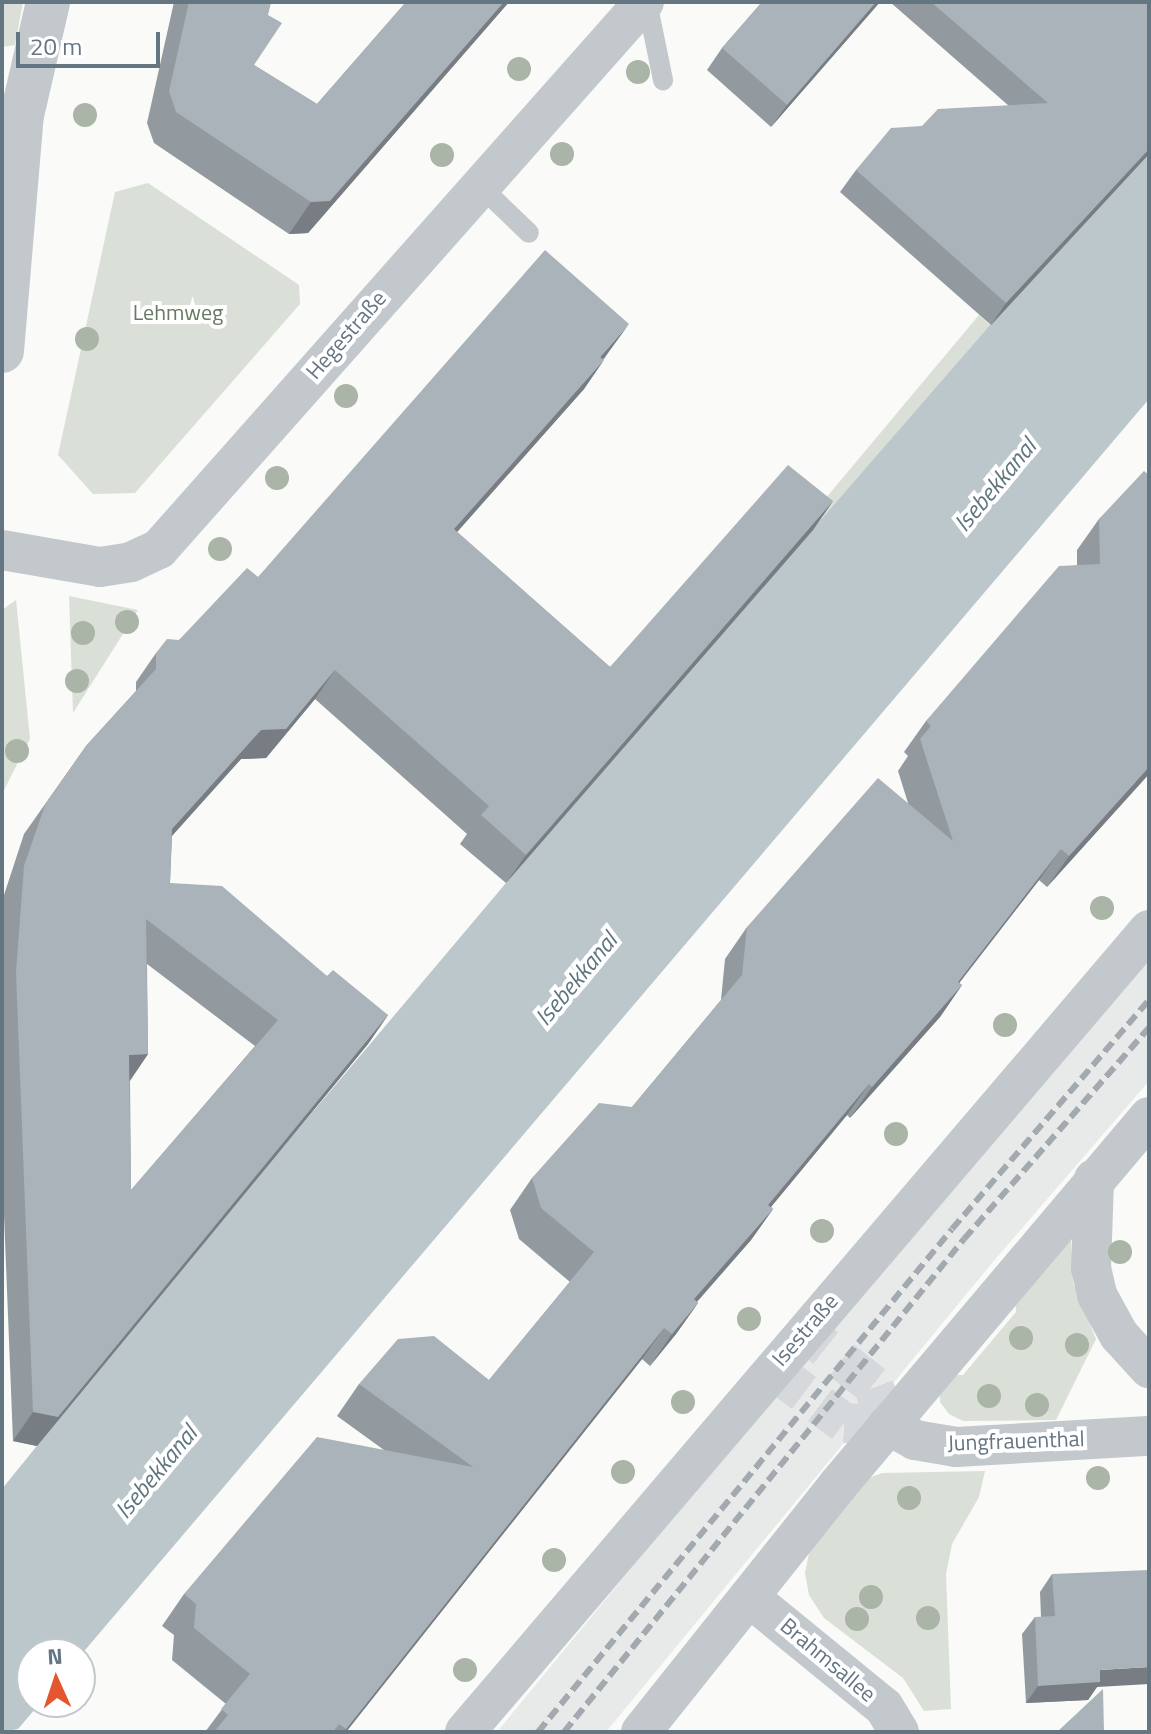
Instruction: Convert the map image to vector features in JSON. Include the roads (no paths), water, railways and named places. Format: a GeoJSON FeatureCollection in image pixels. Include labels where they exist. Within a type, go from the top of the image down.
{"type":"FeatureCollection","features":[{"type":"Feature","properties":{"kind":"street"},"geometry":{"type":"LineString","coordinates":[[2,351],[12,112],[48,2]]}},
{"type":"Feature","properties":{"kind":"street","name":"Hegestraße"},"geometry":{"type":"LineString","coordinates":[[2,550],[100,567],[159,549],[479,185],[645,2]]}},
{"type":"Feature","properties":{"kind":"street","name":"Isestraße"},"geometry":{"type":"LineString","coordinates":[[465,1732],[1149,930]]}},
{"type":"Feature","properties":{"kind":"street"},"geometry":{"type":"LineString","coordinates":[[641,1732],[888,1425],[1149,1117]]}},
{"type":"Feature","properties":{"kind":"street"},"geometry":{"type":"LineString","coordinates":[[1094,1179],[1091,1268],[1097,1295],[1119,1335],[1149,1368]]}},
{"type":"Feature","properties":{"kind":"street","name":"Jungfrauenthal"},"geometry":{"type":"LineString","coordinates":[[888,1425],[915,1440],[956,1447],[1149,1436]]}},
{"type":"Feature","properties":{"kind":"street","name":"Brahmsallee"},"geometry":{"type":"LineString","coordinates":[[749,1597],[884,1707],[899,1732]]}},
{"type":"Feature","properties":{"kind":"lane"},"geometry":{"type":"LineString","coordinates":[[645,2],[663,80]]}},
{"type":"Feature","properties":{"kind":"lane"},"geometry":{"type":"LineString","coordinates":[[479,185],[529,233]]}},
{"type":"Feature","properties":{"kind":"water","name":"Isebekkanal"},"geometry":{"type":"Polygon","coordinates":[[[1149,150],[1149,399],[95,1638],[16,1638],[16,1718],[27,1718],[18,1729],[2,1732],[2,1489],[176,1274],[506,883],[990,325],[1149,150]]]}},
{"type":"Feature","properties":{"kind":"tunnel"},"geometry":{"type":"LineString","coordinates":[[772,1369],[844,1423],[888,1425],[873,1385],[804,1331]]}},
{"type":"Feature","properties":{"kind":"railway"},"geometry":{"type":"LineString","coordinates":[[538,1732],[952,1229],[1149,1000]]}},
{"type":"Feature","properties":{"kind":"railway"},"geometry":{"type":"LineString","coordinates":[[564,1732],[964,1239],[1149,1028]]}},
{"type":"Feature","properties":{"kind":"park label","name":"Lehmweg"},"geometry":{"type":"Point","coordinates":[178,313]}}]}
